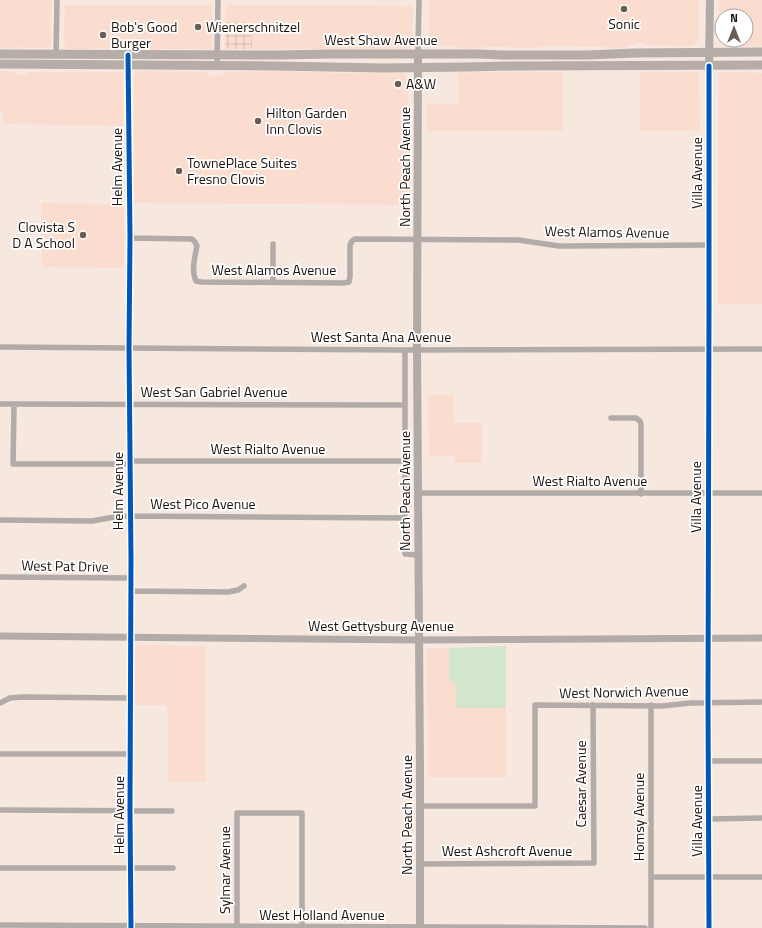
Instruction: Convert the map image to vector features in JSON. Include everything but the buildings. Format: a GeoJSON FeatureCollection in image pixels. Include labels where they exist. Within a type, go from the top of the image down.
{"type":"FeatureCollection","features":[{"type":"Feature","properties":{"kind":"main road","name":"Villa Avenue"},"geometry":{"type":"LineString","coordinates":[[709,66],[710,0]]}},
{"type":"Feature","properties":{"kind":"main road","name":"West Shaw Avenue"},"geometry":{"type":"LineString","coordinates":[[0,54],[602,55],[635,53],[762,52]]}},
{"type":"Feature","properties":{"kind":"main road","name":"North Peach Avenue"},"geometry":{"type":"LineString","coordinates":[[418,54],[417,350],[419,493],[420,928]]}},
{"type":"Feature","properties":{"kind":"main road"},"geometry":{"type":"LineString","coordinates":[[514,66],[520,61],[556,61],[564,55]]}},
{"type":"Feature","properties":{"kind":"main road","name":"West Shaw Avenue"},"geometry":{"type":"LineString","coordinates":[[0,64],[418,68],[762,65]]}},
{"type":"Feature","properties":{"kind":"street"},"geometry":{"type":"LineString","coordinates":[[56,64],[57,0]]}},
{"type":"Feature","properties":{"kind":"street"},"geometry":{"type":"LineString","coordinates":[[217,65],[218,0]]}},
{"type":"Feature","properties":{"kind":"street"},"geometry":{"type":"LineString","coordinates":[[418,54],[420,0]]}},
{"type":"Feature","properties":{"kind":"street","name":"Helm Avenue"},"geometry":{"type":"LineString","coordinates":[[128,54],[130,238],[131,927]]}},
{"type":"Feature","properties":{"kind":"street","name":"Villa Avenue"},"geometry":{"type":"LineString","coordinates":[[709,66],[709,928]]}},
{"type":"Feature","properties":{"kind":"street","name":"West Alamos Avenue"},"geometry":{"type":"LineString","coordinates":[[130,238],[192,239],[196,242],[197,246],[193,272],[194,277],[196,281],[201,282],[348,282],[350,276],[350,245],[355,239],[518,240],[559,246],[708,245]]}},
{"type":"Feature","properties":{"kind":"street"},"geometry":{"type":"LineString","coordinates":[[273,244],[273,282]]}},
{"type":"Feature","properties":{"kind":"street","name":"West Santa Ana Avenue"},"geometry":{"type":"LineString","coordinates":[[0,347],[405,350],[762,349]]}},
{"type":"Feature","properties":{"kind":"street"},"geometry":{"type":"LineString","coordinates":[[405,350],[405,554],[418,555]]}},
{"type":"Feature","properties":{"kind":"street","name":"West San Gabriel Avenue"},"geometry":{"type":"LineString","coordinates":[[0,404],[404,405]]}},
{"type":"Feature","properties":{"kind":"street","name":"West Rialto Avenue"},"geometry":{"type":"LineString","coordinates":[[14,404],[13,464],[405,461]]}},
{"type":"Feature","properties":{"kind":"street"},"geometry":{"type":"LineString","coordinates":[[611,418],[636,418],[640,421],[641,494]]}},
{"type":"Feature","properties":{"kind":"street","name":"West Rialto Avenue"},"geometry":{"type":"LineString","coordinates":[[419,493],[762,493]]}},
{"type":"Feature","properties":{"kind":"street","name":"West Pico Avenue"},"geometry":{"type":"LineString","coordinates":[[0,520],[92,521],[120,516],[405,518]]}},
{"type":"Feature","properties":{"kind":"street","name":"West Pat Drive"},"geometry":{"type":"LineString","coordinates":[[0,577],[130,578]]}},
{"type":"Feature","properties":{"kind":"street"},"geometry":{"type":"LineString","coordinates":[[130,591],[228,592],[238,590],[244,586]]}},
{"type":"Feature","properties":{"kind":"street","name":"West Gettysburg Avenue"},"geometry":{"type":"LineString","coordinates":[[0,636],[419,640],[762,638]]}},
{"type":"Feature","properties":{"kind":"street"},"geometry":{"type":"LineString","coordinates":[[0,703],[10,698],[22,697],[130,698]]}},
{"type":"Feature","properties":{"kind":"street","name":"West Norwich Avenue"},"geometry":{"type":"LineString","coordinates":[[420,806],[535,806],[535,705],[651,705],[762,702]]}},
{"type":"Feature","properties":{"kind":"street","name":"Caesar Avenue"},"geometry":{"type":"LineString","coordinates":[[593,705],[594,863]]}},
{"type":"Feature","properties":{"kind":"street","name":"Homsy Avenue"},"geometry":{"type":"LineString","coordinates":[[651,705],[651,928]]}},
{"type":"Feature","properties":{"kind":"street"},"geometry":{"type":"LineString","coordinates":[[0,754],[131,754]]}},
{"type":"Feature","properties":{"kind":"street"},"geometry":{"type":"LineString","coordinates":[[708,761],[762,760]]}},
{"type":"Feature","properties":{"kind":"street"},"geometry":{"type":"LineString","coordinates":[[0,810],[172,811]]}},
{"type":"Feature","properties":{"kind":"street","name":"Sylmar Avenue"},"geometry":{"type":"LineString","coordinates":[[237,927],[237,813],[302,813],[302,927]]}},
{"type":"Feature","properties":{"kind":"street"},"geometry":{"type":"LineString","coordinates":[[709,819],[762,818]]}},
{"type":"Feature","properties":{"kind":"street","name":"West Ashcroft Avenue"},"geometry":{"type":"LineString","coordinates":[[420,864],[594,863]]}},
{"type":"Feature","properties":{"kind":"street"},"geometry":{"type":"LineString","coordinates":[[0,868],[173,868]]}},
{"type":"Feature","properties":{"kind":"street"},"geometry":{"type":"LineString","coordinates":[[651,877],[762,877]]}},
{"type":"Feature","properties":{"kind":"street","name":"West Holland Avenue"},"geometry":{"type":"LineString","coordinates":[[0,925],[17,927],[645,928]]}},
{"type":"Feature","properties":{"kind":"shaded area"},"geometry":{"type":"Polygon","coordinates":[[[0,0],[52,0],[50,27],[51,45],[48,48],[0,48],[0,0]]]}},
{"type":"Feature","properties":{"kind":"shaded area"},"geometry":{"type":"Polygon","coordinates":[[[429,0],[699,0],[698,41],[692,46],[677,47],[672,45],[646,45],[643,43],[635,43],[635,45],[629,45],[627,47],[614,48],[551,46],[528,48],[486,47],[466,49],[453,46],[435,46],[429,43],[429,0]]]}},
{"type":"Feature","properties":{"kind":"shaded area"},"geometry":{"type":"Polygon","coordinates":[[[719,0],[762,0],[762,46],[754,46],[754,8],[719,8],[719,0]]]}},
{"type":"Feature","properties":{"kind":"shaded area"},"geometry":{"type":"Polygon","coordinates":[[[65,5],[212,5],[212,49],[69,49],[64,45],[65,5]]]}},
{"type":"Feature","properties":{"kind":"shaded area"},"geometry":{"type":"Polygon","coordinates":[[[226,5],[411,6],[413,8],[412,45],[405,49],[252,49],[249,22],[225,22],[226,5]]]}},
{"type":"Feature","properties":{"kind":"shaded area"},"geometry":{"type":"Polygon","coordinates":[[[225,22],[249,22],[252,49],[228,49],[225,46],[225,22]]]}},
{"type":"Feature","properties":{"kind":"shaded area"},"geometry":{"type":"Polygon","coordinates":[[[0,71],[13,72],[17,75],[25,75],[28,72],[121,72],[123,74],[123,126],[3,124],[3,111],[0,111],[0,71]]]}},
{"type":"Feature","properties":{"kind":"shaded area"},"geometry":{"type":"Polygon","coordinates":[[[139,71],[205,72],[210,76],[223,75],[226,72],[274,71],[403,73],[408,77],[410,205],[134,203],[134,75],[139,71]]]}},
{"type":"Feature","properties":{"kind":"shaded area"},"geometry":{"type":"Polygon","coordinates":[[[563,72],[563,131],[426,131],[426,104],[459,104],[458,73],[563,72]]]}},
{"type":"Feature","properties":{"kind":"shaded area"},"geometry":{"type":"Polygon","coordinates":[[[640,72],[696,72],[699,76],[700,130],[640,131],[640,72]]]}},
{"type":"Feature","properties":{"kind":"shaded area"},"geometry":{"type":"Polygon","coordinates":[[[722,72],[762,73],[762,304],[718,304],[719,75],[722,72]]]}},
{"type":"Feature","properties":{"kind":"shaded area","name":"Clovista S D A School"},"geometry":{"type":"Polygon","coordinates":[[[41,203],[124,204],[124,268],[42,267],[41,203]]]}},
{"type":"Feature","properties":{"kind":"shaded area"},"geometry":{"type":"Polygon","coordinates":[[[428,395],[454,395],[454,423],[482,423],[482,463],[454,463],[454,456],[429,456],[428,395]]]}},
{"type":"Feature","properties":{"kind":"shaded area"},"geometry":{"type":"Polygon","coordinates":[[[138,645],[206,646],[206,782],[168,782],[167,705],[135,705],[135,647],[138,645]]]}},
{"type":"Feature","properties":{"kind":"shaded area"},"geometry":{"type":"Polygon","coordinates":[[[429,648],[449,648],[449,680],[455,681],[456,708],[506,708],[506,777],[428,777],[427,650],[429,648]]]}},
{"type":"Feature","properties":{"kind":"green space"},"geometry":{"type":"Polygon","coordinates":[[[506,646],[506,708],[456,708],[455,681],[449,681],[449,648],[506,646]]]}},
{"type":"Feature","properties":{"kind":"cycle path"},"geometry":{"type":"LineString","coordinates":[[128,55],[130,238],[131,928]]}},
{"type":"Feature","properties":{"kind":"cycle path"},"geometry":{"type":"LineString","coordinates":[[709,66],[709,928]]}},
{"type":"Feature","properties":{"kind":"place","name":"Sonic"},"geometry":{"type":"Point","coordinates":[624,9]}},
{"type":"Feature","properties":{"kind":"place","name":"Wienerschnitzel"},"geometry":{"type":"Point","coordinates":[198,27]}},
{"type":"Feature","properties":{"kind":"place","name":"Bob's Good Burger"},"geometry":{"type":"Point","coordinates":[103,35]}},
{"type":"Feature","properties":{"kind":"place","name":"A&W"},"geometry":{"type":"Point","coordinates":[398,84]}},
{"type":"Feature","properties":{"kind":"place","name":"Hilton Garden Inn Clovis"},"geometry":{"type":"Point","coordinates":[258,121]}},
{"type":"Feature","properties":{"kind":"place","name":"TownePlace Suites Fresno Clovis"},"geometry":{"type":"Point","coordinates":[179,171]}},
{"type":"Feature","properties":{"kind":"place","name":"Clovista S D A School"},"geometry":{"type":"Point","coordinates":[83,235]}}]}
